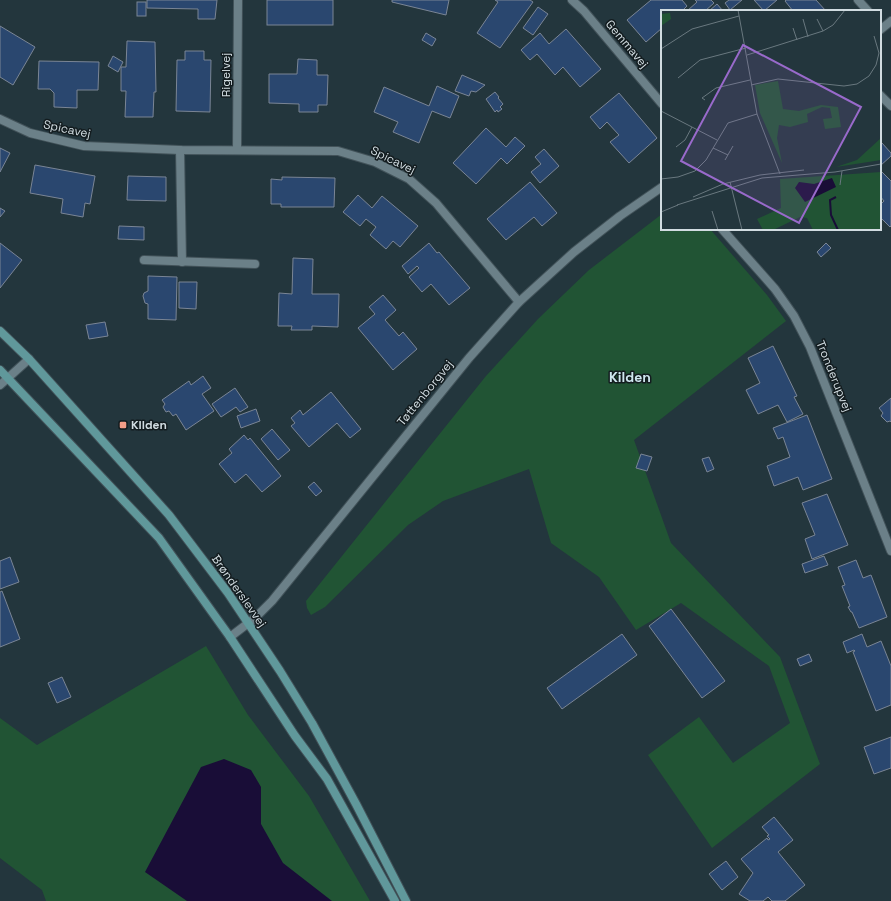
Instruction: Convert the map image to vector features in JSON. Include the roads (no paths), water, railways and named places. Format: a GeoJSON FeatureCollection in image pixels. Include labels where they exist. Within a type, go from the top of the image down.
{"type":"FeatureCollection","features":[{"type":"Feature","properties":{"kind":"main road","name":"Brønderslevvej"},"geometry":{"type":"LineString","coordinates":[[0,331],[29,359],[169,515],[228,593],[316,730],[406,901]]}},
{"type":"Feature","properties":{"kind":"main road"},"geometry":{"type":"LineString","coordinates":[[0,370],[158,538],[230,637],[295,736],[327,779],[395,901]]}},
{"type":"Feature","properties":{"kind":"street","name":"Rigelvej"},"geometry":{"type":"LineString","coordinates":[[237,150],[238,0]]}},
{"type":"Feature","properties":{"kind":"street","name":"Gemmavej"},"geometry":{"type":"LineString","coordinates":[[572,0],[584,11],[661,103]]}},
{"type":"Feature","properties":{"kind":"street"},"geometry":{"type":"LineString","coordinates":[[858,0],[867,10]]}},
{"type":"Feature","properties":{"kind":"street"},"geometry":{"type":"LineString","coordinates":[[881,28],[891,21]]}},
{"type":"Feature","properties":{"kind":"street"},"geometry":{"type":"LineString","coordinates":[[881,96],[891,106]]}},
{"type":"Feature","properties":{"kind":"street","name":"Spicavej"},"geometry":{"type":"LineString","coordinates":[[0,119],[30,133],[84,146],[180,150],[338,151],[375,162],[409,179],[436,203],[519,302]]}},
{"type":"Feature","properties":{"kind":"street"},"geometry":{"type":"LineString","coordinates":[[180,150],[182,262]]}},
{"type":"Feature","properties":{"kind":"street","name":"Tøttenborgvej"},"geometry":{"type":"LineString","coordinates":[[230,637],[272,601],[469,358],[519,302],[574,252],[620,216],[661,188]]}},
{"type":"Feature","properties":{"kind":"street","name":"Tronderupvej"},"geometry":{"type":"LineString","coordinates":[[723,230],[775,289],[794,316],[810,347],[891,551]]}},
{"type":"Feature","properties":{"kind":"street"},"geometry":{"type":"LineString","coordinates":[[144,260],[255,264]]}},
{"type":"Feature","properties":{"kind":"street"},"geometry":{"type":"LineString","coordinates":[[0,385],[29,359]]}},
{"type":"Feature","properties":{"kind":"place","name":"Kilden"},"geometry":{"type":"Point","coordinates":[123,425]}},
{"type":"Feature","properties":{"kind":"district","name":"Kilden"},"geometry":{"type":"Point","coordinates":[630,377]}}]}
